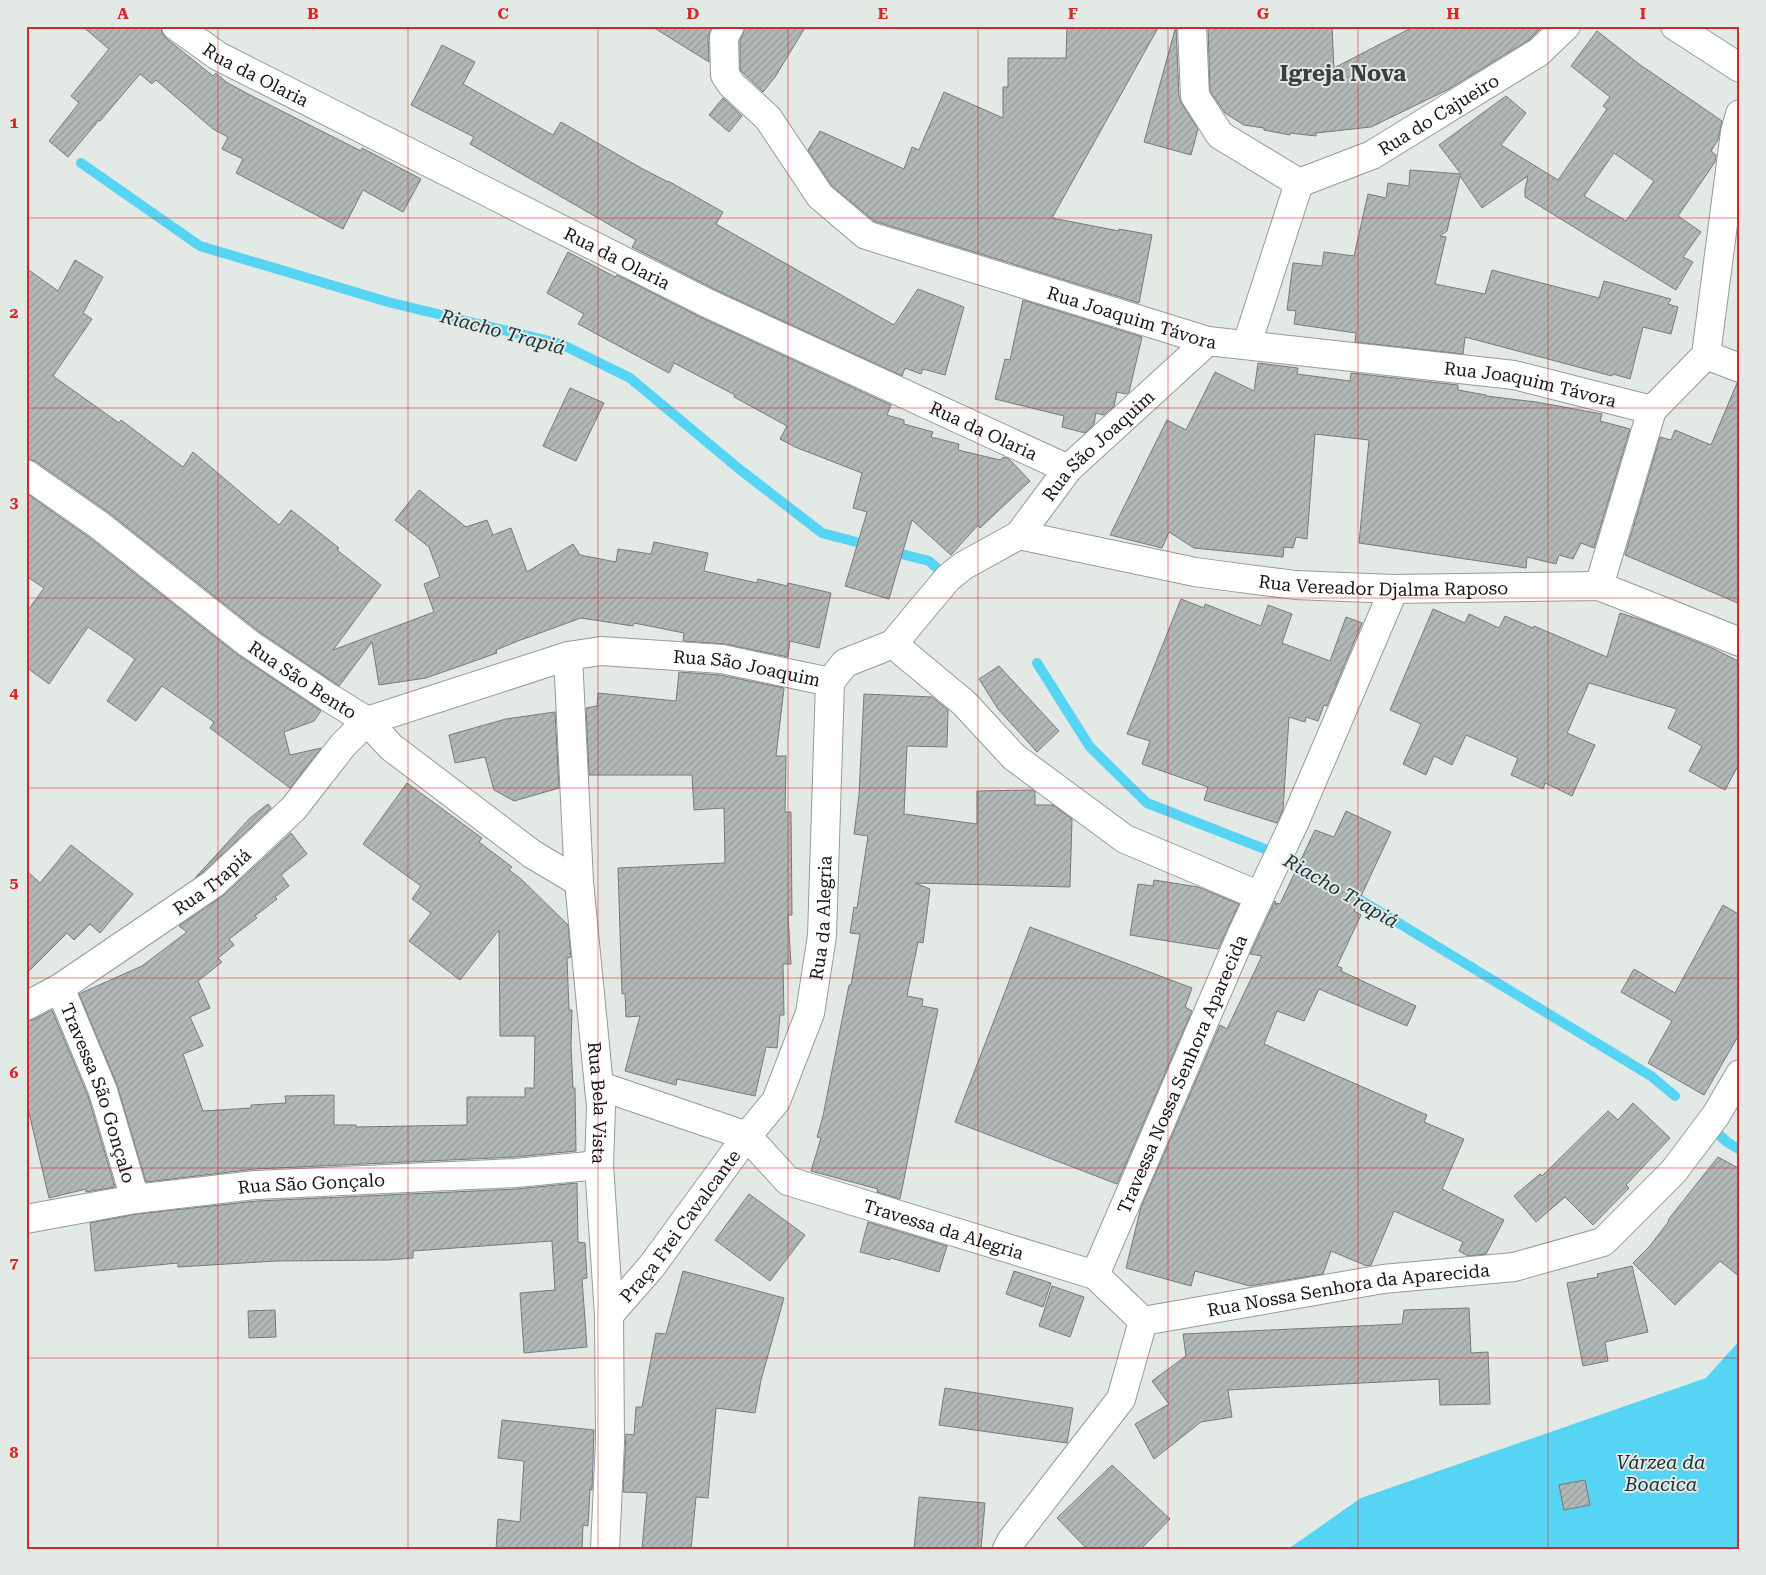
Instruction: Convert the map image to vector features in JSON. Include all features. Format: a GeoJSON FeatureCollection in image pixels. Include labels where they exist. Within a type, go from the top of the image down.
{"type":"FeatureCollection","features":[{"type":"Feature","properties":{"kind":"street","name":"Rua da Olaria"},"geometry":{"type":"LineString","coordinates":[[176,26],[218,56],[708,304],[1068,469]]}},
{"type":"Feature","properties":{"kind":"street"},"geometry":{"type":"LineString","coordinates":[[1192,26],[1195,96],[1220,135],[1299,183],[1247,344]]}},
{"type":"Feature","properties":{"kind":"street","name":"Rua do Cajueiro"},"geometry":{"type":"LineString","coordinates":[[1299,183],[1372,155],[1539,52],[1566,26]]}},
{"type":"Feature","properties":{"kind":"street"},"geometry":{"type":"LineString","coordinates":[[1675,26],[1740,68]]}},
{"type":"Feature","properties":{"kind":"street","name":"Rua Joaquim Távora"},"geometry":{"type":"LineString","coordinates":[[722,30],[725,74],[732,85],[768,118],[820,196],[866,235],[1208,341],[1514,376],[1652,410]]}},
{"type":"Feature","properties":{"kind":"street"},"geometry":{"type":"LineString","coordinates":[[1599,586],[1652,410],[1706,355],[1735,132],[1740,114]]}},
{"type":"Feature","properties":{"kind":"street","name":"Rua São Joaquim"},"geometry":{"type":"LineString","coordinates":[[367,721],[568,656],[601,651],[722,659],[830,682],[846,662],[893,644],[948,578],[963,566],[1019,535],[1068,469],[1208,341]]}},
{"type":"Feature","properties":{"kind":"street"},"geometry":{"type":"LineString","coordinates":[[1706,355],[1740,368]]}},
{"type":"Feature","properties":{"kind":"street","name":"Rua São Bento"},"geometry":{"type":"LineString","coordinates":[[26,474],[99,525],[248,643],[367,721],[391,747],[524,848],[579,882]]}},
{"type":"Feature","properties":{"kind":"street","name":"Rua Vereador Djalma Raposo"},"geometry":{"type":"LineString","coordinates":[[1019,535],[1195,572],[1295,585],[1394,589],[1599,586],[1740,642]]}},
{"type":"Feature","properties":{"kind":"street","name":"Travessa Nossa Senhora Aparecida"},"geometry":{"type":"LineString","coordinates":[[1095,1275],[1265,885],[1295,822],[1394,589]]}},
{"type":"Feature","properties":{"kind":"street"},"geometry":{"type":"LineString","coordinates":[[893,644],[964,702],[1014,757],[1125,838],[1265,885]]}},
{"type":"Feature","properties":{"kind":"street","name":"Rua Bela Vista"},"geometry":{"type":"LineString","coordinates":[[568,656],[579,882],[601,1107],[599,1165],[609,1315],[610,1442],[606,1549]]}},
{"type":"Feature","properties":{"kind":"street","name":"Rua da Alegria"},"geometry":{"type":"LineString","coordinates":[[747,1136],[776,1101],[810,1013],[822,936],[830,682]]}},
{"type":"Feature","properties":{"kind":"street","name":"Rua Trapiá"},"geometry":{"type":"LineString","coordinates":[[26,1006],[60,988],[214,884],[294,808],[343,745],[367,721]]}},
{"type":"Feature","properties":{"kind":"street","name":"Travessa São Gonçalo"},"geometry":{"type":"LineString","coordinates":[[60,988],[103,1091],[135,1199]]}},
{"type":"Feature","properties":{"kind":"street","name":"Rua Nossa Senhora da Aparecida"},"geometry":{"type":"LineString","coordinates":[[1143,1321],[1383,1279],[1514,1267],[1603,1242],[1674,1171],[1716,1115],[1740,1074]]}},
{"type":"Feature","properties":{"kind":"street"},"geometry":{"type":"LineString","coordinates":[[600,1086],[747,1136]]}},
{"type":"Feature","properties":{"kind":"street","name":"Travessa da Alegria"},"geometry":{"type":"LineString","coordinates":[[747,1136],[788,1181],[1095,1275],[1143,1321]]}},
{"type":"Feature","properties":{"kind":"street","name":"Praça Frei Cavalcante"},"geometry":{"type":"LineString","coordinates":[[609,1315],[651,1267],[747,1136]]}},
{"type":"Feature","properties":{"kind":"street","name":"Rua São Gonçalo"},"geometry":{"type":"LineString","coordinates":[[26,1219],[135,1199],[256,1185],[516,1173],[599,1165]]}},
{"type":"Feature","properties":{"kind":"street"},"geometry":{"type":"LineString","coordinates":[[1007,1549],[1011,1541],[1120,1399],[1143,1321]]}},
{"type":"Feature","properties":{"kind":"water","name":"Várzea da Boacica"},"geometry":{"type":"Polygon","coordinates":[[[1740,1340],[1740,1549],[1288,1549],[1361,1498],[1706,1378],[1740,1340]]]}},
{"type":"Feature","properties":{"kind":"building"},"geometry":{"type":"Polygon","coordinates":[[[82,26],[161,26],[162,33],[167,39],[213,76],[216,73],[226,82],[248,94],[361,151],[362,148],[421,179],[403,212],[363,190],[343,229],[236,173],[243,159],[222,149],[228,137],[213,129],[156,80],[152,84],[140,74],[68,157],[49,141],[79,103],[71,96],[109,49],[82,26]]]}},
{"type":"Feature","properties":{"kind":"building"},"geometry":{"type":"Polygon","coordinates":[[[651,26],[712,26],[708,37],[709,62],[651,26]]]}},
{"type":"Feature","properties":{"kind":"building"},"geometry":{"type":"Polygon","coordinates":[[[746,26],[806,26],[775,77],[763,92],[740,70],[740,41],[746,26]]]}},
{"type":"Feature","properties":{"kind":"building"},"geometry":{"type":"Polygon","coordinates":[[[1067,26],[1159,26],[1052,218],[1119,231],[1119,229],[1152,235],[1139,303],[874,221],[832,186],[808,150],[820,131],[904,169],[912,147],[919,150],[944,92],[1003,118],[1003,87],[1008,87],[1008,58],[1066,58],[1067,26]]]}},
{"type":"Feature","properties":{"kind":"building"},"geometry":{"type":"Polygon","coordinates":[[[1176,26],[1179,97],[1198,129],[1191,155],[1144,142],[1176,26]]]}},
{"type":"Feature","properties":{"kind":"building"},"geometry":{"type":"Polygon","coordinates":[[[1208,26],[1332,26],[1334,68],[1415,26],[1543,26],[1529,40],[1449,89],[1371,127],[1316,133],[1316,136],[1290,133],[1290,135],[1244,125],[1225,113],[1210,91],[1208,26]]]}},
{"type":"Feature","properties":{"kind":"building"},"geometry":{"type":"Polygon","coordinates":[[[1597,31],[1639,64],[1722,121],[1718,140],[1711,151],[1716,155],[1715,162],[1678,216],[1701,232],[1683,257],[1693,262],[1676,290],[1525,197],[1528,176],[1482,208],[1460,176],[1447,231],[1440,236],[1446,237],[1435,284],[1485,294],[1492,270],[1599,298],[1604,281],[1671,299],[1668,304],[1678,307],[1671,334],[1643,327],[1630,379],[1613,374],[1612,376],[1465,337],[1463,354],[1355,342],[1356,333],[1294,324],[1296,311],[1287,310],[1293,263],[1322,266],[1324,252],[1354,256],[1368,194],[1386,198],[1388,183],[1409,186],[1410,170],[1461,174],[1439,145],[1506,96],[1526,113],[1501,145],[1558,180],[1607,109],[1603,106],[1610,97],[1571,66],[1597,31]],[[1614,153],[1584,196],[1626,221],[1654,181],[1614,153]]]}},
{"type":"Feature","properties":{"kind":"building"},"geometry":{"type":"Polygon","coordinates":[[[442,45],[475,62],[463,84],[553,135],[561,122],[641,168],[668,181],[723,212],[716,224],[894,325],[918,289],[964,307],[945,375],[923,369],[921,374],[905,368],[902,376],[716,290],[632,247],[636,240],[470,144],[474,137],[411,105],[442,45]]]}},
{"type":"Feature","properties":{"kind":"building"},"geometry":{"type":"Polygon","coordinates":[[[723,98],[742,116],[729,132],[709,115],[723,98]]]}},
{"type":"Feature","properties":{"kind":"building"},"geometry":{"type":"Polygon","coordinates":[[[568,252],[615,277],[617,275],[702,318],[891,405],[887,415],[904,420],[904,424],[933,432],[931,437],[959,444],[958,450],[1000,460],[1004,457],[1009,459],[1030,481],[980,528],[978,525],[951,555],[912,520],[889,599],[845,586],[867,512],[853,508],[862,473],[795,447],[780,439],[787,426],[734,397],[735,395],[674,363],[669,373],[578,324],[584,314],[547,293],[568,252]]]}},
{"type":"Feature","properties":{"kind":"building"},"geometry":{"type":"Polygon","coordinates":[[[75,260],[103,277],[83,313],[92,319],[53,376],[119,423],[121,420],[183,467],[193,452],[279,525],[291,510],[339,548],[337,550],[381,585],[333,650],[434,612],[424,584],[440,577],[429,547],[395,520],[419,490],[466,527],[487,520],[493,535],[511,528],[527,572],[573,544],[580,555],[616,562],[618,549],[651,554],[654,542],[708,553],[704,571],[757,583],[758,579],[787,586],[788,583],[831,593],[819,648],[790,641],[788,657],[725,644],[683,641],[684,633],[634,623],[633,626],[581,618],[496,650],[497,653],[426,678],[379,685],[372,642],[339,686],[257,630],[108,512],[35,461],[26,459],[26,268],[58,291],[75,260]]]}},
{"type":"Feature","properties":{"kind":"building"},"geometry":{"type":"Polygon","coordinates":[[[1023,300],[1142,337],[1129,392],[1126,394],[1117,392],[1114,406],[1104,415],[1096,413],[1094,424],[1085,433],[1062,427],[1064,416],[995,399],[1005,359],[1010,360],[1023,300]]]}},
{"type":"Feature","properties":{"kind":"building"},"geometry":{"type":"Polygon","coordinates":[[[1258,363],[1298,368],[1297,374],[1350,381],[1351,373],[1458,385],[1458,390],[1486,396],[1536,402],[1602,414],[1600,421],[1630,429],[1594,548],[1581,543],[1573,559],[1559,555],[1556,564],[1527,557],[1526,568],[1359,543],[1369,440],[1315,434],[1307,539],[1296,537],[1293,548],[1284,547],[1283,557],[1194,548],[1169,532],[1162,548],[1110,535],[1167,420],[1186,430],[1215,372],[1254,391],[1258,363]]]}},
{"type":"Feature","properties":{"kind":"building"},"geometry":{"type":"Polygon","coordinates":[[[1737,383],[1740,383],[1740,604],[1625,555],[1660,437],[1671,440],[1675,430],[1711,445],[1737,383]]]}},
{"type":"Feature","properties":{"kind":"building"},"geometry":{"type":"Polygon","coordinates":[[[570,388],[604,403],[576,461],[543,446],[570,388]]]}},
{"type":"Feature","properties":{"kind":"building"},"geometry":{"type":"Polygon","coordinates":[[[26,493],[90,538],[238,655],[321,711],[314,721],[284,732],[290,755],[321,748],[290,788],[210,728],[214,722],[162,686],[136,721],[107,701],[135,659],[88,627],[49,684],[26,667],[26,613],[44,588],[26,576],[26,493]]]}},
{"type":"Feature","properties":{"kind":"building"},"geometry":{"type":"Polygon","coordinates":[[[1181,599],[1204,608],[1205,604],[1261,626],[1268,605],[1292,614],[1282,643],[1330,661],[1346,617],[1362,623],[1327,706],[1324,705],[1318,721],[1306,717],[1305,722],[1289,717],[1283,810],[1277,823],[1204,800],[1208,787],[1142,764],[1150,741],[1127,734],[1181,599]]]}},
{"type":"Feature","properties":{"kind":"building"},"geometry":{"type":"Polygon","coordinates":[[[1433,609],[1465,623],[1469,614],[1499,628],[1505,616],[1533,628],[1534,626],[1607,657],[1620,613],[1714,649],[1740,662],[1740,762],[1725,790],[1689,771],[1702,746],[1668,728],[1677,709],[1589,683],[1567,733],[1595,745],[1572,796],[1545,783],[1543,789],[1511,775],[1518,758],[1466,735],[1452,765],[1434,756],[1426,775],[1403,764],[1421,724],[1390,710],[1433,609]]]}},
{"type":"Feature","properties":{"kind":"building"},"geometry":{"type":"Polygon","coordinates":[[[999,666],[1059,731],[1037,752],[998,709],[979,679],[999,666]]]}},
{"type":"Feature","properties":{"kind":"building"},"geometry":{"type":"Polygon","coordinates":[[[679,672],[720,675],[784,688],[776,756],[786,756],[785,812],[791,812],[792,915],[788,915],[791,964],[783,964],[784,1015],[780,1015],[777,1048],[766,1047],[755,1096],[677,1079],[676,1085],[625,1071],[640,1016],[626,1017],[625,993],[622,994],[618,868],[725,863],[724,808],[694,810],[692,775],[589,775],[586,708],[597,706],[598,693],[676,701],[679,672]]]}},
{"type":"Feature","properties":{"kind":"building"},"geometry":{"type":"Polygon","coordinates":[[[864,694],[932,697],[948,710],[947,747],[907,746],[904,814],[977,824],[977,791],[1033,790],[1035,792],[1035,805],[1053,805],[1072,819],[1070,887],[915,883],[930,889],[923,943],[918,942],[907,996],[923,999],[922,1006],[938,1009],[900,1199],[877,1192],[878,1189],[811,1171],[821,1138],[817,1137],[823,1116],[849,985],[851,985],[860,934],[850,933],[854,907],[857,908],[868,836],[854,834],[859,795],[864,694]]]}},
{"type":"Feature","properties":{"kind":"building"},"geometry":{"type":"Polygon","coordinates":[[[555,712],[559,788],[514,801],[494,790],[485,757],[455,763],[449,735],[506,719],[555,712]]]}},
{"type":"Feature","properties":{"kind":"building"},"geometry":{"type":"Polygon","coordinates":[[[407,783],[482,838],[479,842],[512,867],[509,870],[521,879],[568,925],[571,957],[567,958],[569,1010],[572,1010],[571,1046],[573,1088],[575,1088],[576,1151],[515,1157],[255,1169],[146,1182],[117,1085],[79,994],[142,966],[187,932],[179,926],[224,895],[291,833],[307,854],[281,875],[289,886],[275,897],[277,899],[255,916],[257,918],[229,939],[234,945],[218,958],[222,962],[198,981],[210,1008],[190,1017],[203,1046],[183,1054],[203,1111],[251,1108],[251,1105],[286,1103],[285,1096],[334,1095],[334,1125],[356,1125],[356,1127],[467,1125],[467,1097],[525,1097],[525,1088],[534,1088],[535,1036],[500,1036],[499,930],[460,980],[409,941],[431,913],[412,899],[421,886],[363,844],[407,783]]]}},
{"type":"Feature","properties":{"kind":"building"},"geometry":{"type":"Polygon","coordinates":[[[268,804],[271,808],[195,878],[250,818],[268,804]]]}},
{"type":"Feature","properties":{"kind":"building"},"geometry":{"type":"Polygon","coordinates":[[[1346,811],[1391,832],[1354,911],[1361,915],[1337,966],[1342,968],[1341,971],[1416,1006],[1407,1026],[1319,989],[1304,1021],[1277,1011],[1264,1044],[1427,1115],[1424,1122],[1464,1139],[1442,1189],[1504,1220],[1486,1254],[1468,1256],[1459,1251],[1463,1242],[1394,1211],[1371,1265],[1367,1266],[1331,1251],[1323,1274],[1250,1286],[1195,1271],[1191,1286],[1126,1268],[1141,1207],[1220,1025],[1227,1029],[1262,956],[1250,954],[1274,903],[1275,901],[1276,905],[1277,903],[1280,904],[1315,830],[1334,837],[1346,811]]]}},
{"type":"Feature","properties":{"kind":"building"},"geometry":{"type":"Polygon","coordinates":[[[71,845],[133,894],[100,933],[90,924],[74,940],[67,933],[26,974],[26,870],[40,883],[71,845]]]}},
{"type":"Feature","properties":{"kind":"building"},"geometry":{"type":"Polygon","coordinates":[[[1154,880],[1198,887],[1239,904],[1218,949],[1130,935],[1138,884],[1153,886],[1154,880]]]}},
{"type":"Feature","properties":{"kind":"building"},"geometry":{"type":"Polygon","coordinates":[[[1723,905],[1740,915],[1740,1033],[1704,1095],[1648,1063],[1672,1021],[1621,992],[1634,969],[1675,993],[1723,905]]]}},
{"type":"Feature","properties":{"kind":"building"},"geometry":{"type":"Polygon","coordinates":[[[1030,927],[1192,988],[1185,1007],[1192,1011],[1117,1184],[955,1122],[1030,927]]]}},
{"type":"Feature","properties":{"kind":"building"},"geometry":{"type":"Polygon","coordinates":[[[52,1010],[88,1096],[115,1187],[86,1192],[86,1189],[49,1198],[26,1100],[26,1021],[33,1020],[52,1010]]]}},
{"type":"Feature","properties":{"kind":"building"},"geometry":{"type":"Polygon","coordinates":[[[1633,1103],[1670,1138],[1626,1185],[1629,1188],[1593,1225],[1565,1197],[1536,1222],[1514,1196],[1540,1174],[1542,1176],[1608,1111],[1618,1120],[1633,1103]]]}},
{"type":"Feature","properties":{"kind":"building"},"geometry":{"type":"Polygon","coordinates":[[[1718,1157],[1740,1169],[1740,1277],[1720,1261],[1675,1305],[1633,1263],[1649,1247],[1718,1157]]]}},
{"type":"Feature","properties":{"kind":"building"},"geometry":{"type":"Polygon","coordinates":[[[577,1183],[578,1242],[585,1243],[587,1278],[582,1279],[587,1347],[524,1353],[520,1293],[555,1290],[552,1241],[413,1251],[413,1258],[388,1260],[276,1261],[178,1267],[178,1263],[95,1271],[90,1223],[137,1214],[257,1201],[517,1189],[577,1183]]]}},
{"type":"Feature","properties":{"kind":"building"},"geometry":{"type":"Polygon","coordinates":[[[749,1194],[805,1235],[770,1281],[715,1240],[749,1194]]]}},
{"type":"Feature","properties":{"kind":"building"},"geometry":{"type":"Polygon","coordinates":[[[868,1222],[947,1246],[939,1272],[891,1258],[890,1260],[860,1252],[868,1222]]]}},
{"type":"Feature","properties":{"kind":"building"},"geometry":{"type":"Polygon","coordinates":[[[1632,1266],[1648,1332],[1605,1342],[1608,1361],[1583,1366],[1567,1283],[1598,1277],[1597,1274],[1632,1266]]]}},
{"type":"Feature","properties":{"kind":"building"},"geometry":{"type":"Polygon","coordinates":[[[683,1271],[784,1298],[761,1380],[755,1413],[716,1408],[708,1498],[696,1497],[691,1549],[642,1549],[647,1493],[623,1492],[626,1434],[634,1435],[636,1407],[642,1407],[656,1333],[666,1334],[683,1271]]]}},
{"type":"Feature","properties":{"kind":"building"},"geometry":{"type":"Polygon","coordinates":[[[1014,1271],[1051,1283],[1043,1307],[1006,1294],[1014,1271]]]}},
{"type":"Feature","properties":{"kind":"building"},"geometry":{"type":"Polygon","coordinates":[[[1052,1286],[1084,1297],[1070,1337],[1039,1326],[1052,1286]]]}},
{"type":"Feature","properties":{"kind":"building"},"geometry":{"type":"Polygon","coordinates":[[[1469,1308],[1471,1353],[1488,1352],[1490,1404],[1440,1405],[1439,1379],[1228,1390],[1232,1417],[1201,1422],[1154,1459],[1135,1424],[1169,1404],[1152,1381],[1186,1356],[1183,1334],[1402,1324],[1404,1310],[1469,1308]]]}},
{"type":"Feature","properties":{"kind":"building"},"geometry":{"type":"Polygon","coordinates":[[[275,1310],[276,1337],[249,1338],[248,1311],[275,1310]]]}},
{"type":"Feature","properties":{"kind":"building"},"geometry":{"type":"Polygon","coordinates":[[[945,1388],[1073,1408],[1067,1443],[939,1425],[945,1388]]]}},
{"type":"Feature","properties":{"kind":"building"},"geometry":{"type":"Polygon","coordinates":[[[502,1420],[594,1430],[592,1490],[590,1489],[588,1526],[583,1525],[582,1549],[496,1549],[498,1519],[520,1522],[524,1461],[498,1458],[502,1420]]]}},
{"type":"Feature","properties":{"kind":"building"},"geometry":{"type":"Polygon","coordinates":[[[1112,1465],[1170,1519],[1141,1549],[1087,1549],[1057,1518],[1112,1465]]]}},
{"type":"Feature","properties":{"kind":"building"},"geometry":{"type":"Polygon","coordinates":[[[1585,1480],[1590,1505],[1564,1510],[1559,1485],[1585,1480]]]}},
{"type":"Feature","properties":{"kind":"building"},"geometry":{"type":"Polygon","coordinates":[[[919,1497],[985,1503],[981,1549],[914,1549],[919,1497]]]}},
{"type":"Feature","properties":{"kind":"waterway","name":"Riacho Trapiá"},"geometry":{"type":"LineString","coordinates":[[81,163],[200,246],[388,302],[561,344],[630,378],[738,468],[822,533],[871,546]]}},
{"type":"Feature","properties":{"kind":"waterway","name":"Riacho Trapiá"},"geometry":{"type":"LineString","coordinates":[[890,551],[929,561],[947,577]]}},
{"type":"Feature","properties":{"kind":"waterway","name":"Riacho Trapiá"},"geometry":{"type":"LineString","coordinates":[[1037,663],[1090,747],[1147,803],[1293,860],[1311,871]]}},
{"type":"Feature","properties":{"kind":"waterway","name":"Riacho Trapiá"},"geometry":{"type":"LineString","coordinates":[[1349,893],[1651,1076],[1675,1096]]}},
{"type":"Feature","properties":{"kind":"waterway","name":"Riacho Trapiá"},"geometry":{"type":"LineString","coordinates":[[1715,1131],[1740,1150]]}},
{"type":"Feature","properties":{"kind":"district","name":"Igreja Nova"},"geometry":{"type":"Point","coordinates":[1343,73]}}]}
